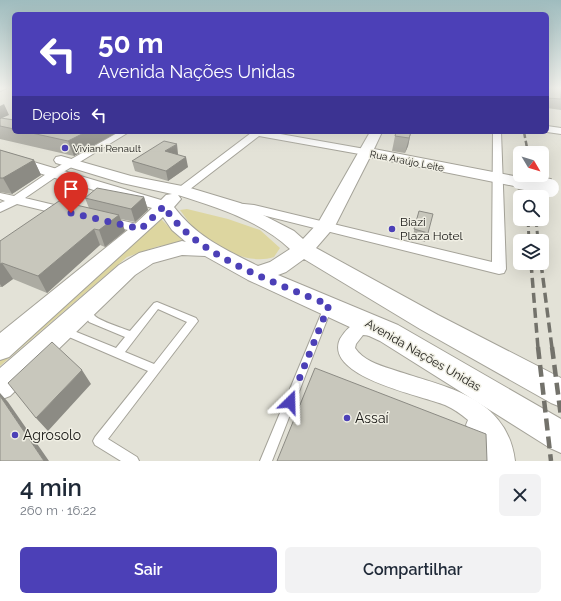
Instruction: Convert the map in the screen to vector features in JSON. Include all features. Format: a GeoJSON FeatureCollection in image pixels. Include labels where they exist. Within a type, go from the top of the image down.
{"type":"FeatureCollection","features":[{"type":"Feature","properties":{"kind":"main road"},"geometry":{"type":"LineString","coordinates":[[256,274],[278,267],[304,250],[326,226],[375,134]]}},
{"type":"Feature","properties":{"kind":"main road"},"geometry":{"type":"LineString","coordinates":[[0,144],[72,163],[128,180],[181,191],[234,207],[287,236],[304,250],[429,322],[561,393]]}},
{"type":"Feature","properties":{"kind":"main road","name":"Rua Araújo Leite"},"geometry":{"type":"LineString","coordinates":[[365,152],[556,189]]}},
{"type":"Feature","properties":{"kind":"main road"},"geometry":{"type":"LineString","coordinates":[[0,156],[164,206],[204,204],[234,207]]}},
{"type":"Feature","properties":{"kind":"main road"},"geometry":{"type":"LineString","coordinates":[[0,349],[141,229],[181,191]]}},
{"type":"Feature","properties":{"kind":"main road","name":"Avenida Nações Unidas"},"geometry":{"type":"LineString","coordinates":[[164,206],[179,226],[209,250],[256,274],[329,305],[389,333],[561,436]]}},
{"type":"Feature","properties":{"kind":"main road"},"geometry":{"type":"LineString","coordinates":[[0,386],[127,270],[146,258],[182,248],[209,250]]}},
{"type":"Feature","properties":{"kind":"street"},"geometry":{"type":"LineString","coordinates":[[549,129],[561,131]]}},
{"type":"Feature","properties":{"kind":"street"},"geometry":{"type":"LineString","coordinates":[[0,208],[15,200],[56,172],[122,134]]}},
{"type":"Feature","properties":{"kind":"street"},"geometry":{"type":"LineString","coordinates":[[181,191],[253,134]]}},
{"type":"Feature","properties":{"kind":"street","name":"Rua Araújo Leite"},"geometry":{"type":"LineString","coordinates":[[267,134],[365,152]]}},
{"type":"Feature","properties":{"kind":"street"},"geometry":{"type":"LineString","coordinates":[[234,207],[254,209],[499,269],[499,178],[497,134]]}},
{"type":"Feature","properties":{"kind":"street"},"geometry":{"type":"LineString","coordinates":[[0,196],[82,215]]}},
{"type":"Feature","properties":{"kind":"street"},"geometry":{"type":"LineString","coordinates":[[96,219],[141,229]]}},
{"type":"Feature","properties":{"kind":"street"},"geometry":{"type":"LineString","coordinates":[[355,317],[342,342],[342,352],[347,358],[366,373],[457,409],[472,419],[487,434],[493,461]]}},
{"type":"Feature","properties":{"kind":"street"},"geometry":{"type":"LineString","coordinates":[[389,333],[360,328],[354,333],[346,346],[346,351],[353,359],[372,372],[458,401],[478,415],[496,433],[504,454],[504,461]]}},
{"type":"Feature","properties":{"kind":"lane"},"geometry":{"type":"LineString","coordinates":[[118,353],[157,305],[193,321],[99,441],[133,461]]}},
{"type":"Feature","properties":{"kind":"lane"},"geometry":{"type":"LineString","coordinates":[[266,461],[329,305]]}},
{"type":"Feature","properties":{"kind":"lane"},"geometry":{"type":"LineString","coordinates":[[85,309],[92,319],[132,336]]}},
{"type":"Feature","properties":{"kind":"lane"},"geometry":{"type":"LineString","coordinates":[[51,340],[69,333],[155,369]]}},
{"type":"Feature","properties":{"kind":"shaded area"},"geometry":{"type":"Polygon","coordinates":[[[187,209],[228,219],[260,230],[280,248],[274,257],[265,259],[246,258],[236,255],[202,236],[190,224],[180,210],[187,209]]]}},
{"type":"Feature","properties":{"kind":"shaded area"},"geometry":{"type":"Polygon","coordinates":[[[160,218],[186,244],[159,246],[127,257],[0,366],[0,358],[137,241],[160,218]]]}},
{"type":"Feature","properties":{"kind":"building"},"geometry":{"type":"Polygon","coordinates":[[[0,119],[12,120],[12,129],[0,126],[0,119]]]}},
{"type":"Feature","properties":{"kind":"building"},"geometry":{"type":"Polygon","coordinates":[[[36,134],[82,134],[68,141],[36,134]]]}},
{"type":"Feature","properties":{"kind":"building"},"geometry":{"type":"Polygon","coordinates":[[[396,134],[410,134],[409,138],[395,136],[396,134]]]}},
{"type":"Feature","properties":{"kind":"building"},"geometry":{"type":"Polygon","coordinates":[[[164,141],[177,144],[165,151],[186,157],[166,171],[132,161],[164,141]]]}},
{"type":"Feature","properties":{"kind":"building"},"geometry":{"type":"Polygon","coordinates":[[[0,150],[34,160],[3,178],[0,178],[0,150]]]}},
{"type":"Feature","properties":{"kind":"building"},"geometry":{"type":"Polygon","coordinates":[[[97,188],[144,197],[131,209],[85,198],[97,188]]]}},
{"type":"Feature","properties":{"kind":"building"},"geometry":{"type":"Polygon","coordinates":[[[59,201],[119,215],[99,230],[94,229],[38,276],[2,263],[0,264],[0,241],[59,201]]]}},
{"type":"Feature","properties":{"kind":"building"},"geometry":{"type":"Polygon","coordinates":[[[419,211],[433,214],[428,233],[414,229],[419,211]]]}},
{"type":"Feature","properties":{"kind":"building"},"geometry":{"type":"Polygon","coordinates":[[[52,342],[82,370],[36,418],[8,383],[52,342]]]}},
{"type":"Feature","properties":{"kind":"building","name":"Assaí"},"geometry":{"type":"Polygon","coordinates":[[[315,368],[486,434],[487,461],[277,461],[315,368]]]}},
{"type":"Feature","properties":{"kind":"building","name":"Agrosolo"},"geometry":{"type":"Polygon","coordinates":[[[0,396],[44,461],[0,461],[0,396]]]}},
{"type":"Feature","properties":{"kind":"railway"},"geometry":{"type":"LineString","coordinates":[[524,134],[527,146]]}},
{"type":"Feature","properties":{"kind":"railway"},"geometry":{"type":"LineString","coordinates":[[525,182],[525,188]]}},
{"type":"Feature","properties":{"kind":"railway"},"geometry":{"type":"LineString","coordinates":[[531,182],[532,188]]}},
{"type":"Feature","properties":{"kind":"railway"},"geometry":{"type":"LineString","coordinates":[[528,226],[529,234]]}},
{"type":"Feature","properties":{"kind":"railway"},"geometry":{"type":"LineString","coordinates":[[537,226],[537,234]]}},
{"type":"Feature","properties":{"kind":"railway"},"geometry":{"type":"LineString","coordinates":[[532,270],[538,348]]}},
{"type":"Feature","properties":{"kind":"railway"},"geometry":{"type":"LineString","coordinates":[[542,270],[552,348]]}},
{"type":"Feature","properties":{"kind":"railway"},"geometry":{"type":"LineString","coordinates":[[538,347],[551,461]]}},
{"type":"Feature","properties":{"kind":"railway"},"geometry":{"type":"LineString","coordinates":[[552,347],[561,417]]}},
{"type":"Feature","properties":{"kind":"place","name":"Viviani Renault"},"geometry":{"type":"Point","coordinates":[65,148]}},
{"type":"Feature","properties":{"kind":"place","name":"Biazi Plaza Hotel"},"geometry":{"type":"Point","coordinates":[392,229]}},
{"type":"Feature","properties":{"kind":"place","name":"Assaí"},"geometry":{"type":"Point","coordinates":[347,418]}},
{"type":"Feature","properties":{"kind":"place","name":"Agrosolo"},"geometry":{"type":"Point","coordinates":[15,435]}},
{"type":"Feature","properties":{"kind":"route"},"geometry":{"type":"LineString","coordinates":[[71,213],[141,229],[164,206],[179,226],[209,250],[256,274],[329,305],[290,402]]}}]}
